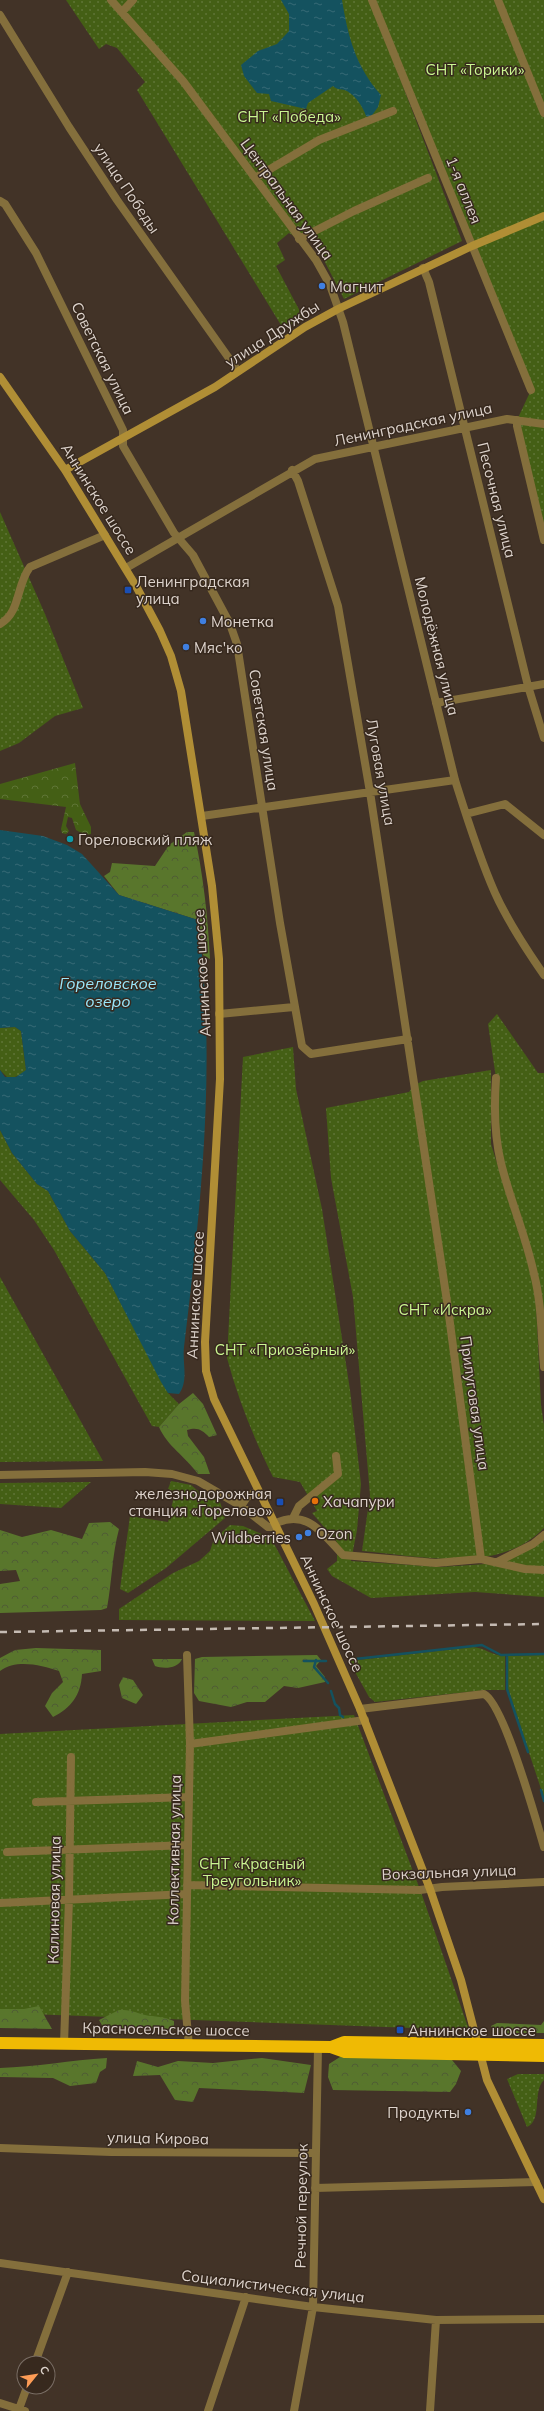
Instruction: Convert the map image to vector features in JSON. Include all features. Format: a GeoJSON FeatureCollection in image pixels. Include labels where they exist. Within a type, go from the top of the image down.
{"type":"FeatureCollection","features":[{"type":"Feature","properties":{"kind":"highway","name":"Красносельское шоссе"},"geometry":{"type":"LineString","coordinates":[[0,2043],[331,2047],[345,2052],[480,2050],[544,2045]]}},
{"type":"Feature","properties":{"kind":"highway","name":"Красносельское шоссе"},"geometry":{"type":"LineString","coordinates":[[480,2050],[544,2056]]}},
{"type":"Feature","properties":{"kind":"main road","name":"улица Дружбы"},"geometry":{"type":"LineString","coordinates":[[65,470],[215,387],[305,327],[338,309],[423,268],[544,216]]}},
{"type":"Feature","properties":{"kind":"main road","name":"Аннинское шоссе"},"geometry":{"type":"LineString","coordinates":[[0,377],[65,470],[126,568],[160,631],[171,656],[181,691],[202,816],[217,944],[220,1079],[205,1342],[206,1371],[214,1399],[316,1610],[365,1720],[430,1889],[461,1980],[487,2080],[544,2199]]}},
{"type":"Feature","properties":{"kind":"street","name":"Центральная улица"},"geometry":{"type":"LineString","coordinates":[[111,0],[183,81],[316,260],[330,285],[338,309]]}},
{"type":"Feature","properties":{"kind":"street"},"geometry":{"type":"LineString","coordinates":[[122,12],[133,0]]}},
{"type":"Feature","properties":{"kind":"street","name":"1-я аллея"},"geometry":{"type":"LineString","coordinates":[[372,0],[531,390]]}},
{"type":"Feature","properties":{"kind":"street"},"geometry":{"type":"LineString","coordinates":[[498,0],[544,113]]}},
{"type":"Feature","properties":{"kind":"street","name":"улица Победы"},"geometry":{"type":"LineString","coordinates":[[0,14],[69,127],[117,200],[238,371]]}},
{"type":"Feature","properties":{"kind":"street"},"geometry":{"type":"LineString","coordinates":[[255,178],[319,140],[393,111]]}},
{"type":"Feature","properties":{"kind":"street"},"geometry":{"type":"LineString","coordinates":[[299,239],[354,211],[428,178]]}},
{"type":"Feature","properties":{"kind":"street","name":"Советская улица"},"geometry":{"type":"LineString","coordinates":[[0,201],[5,204],[42,265],[123,430],[123,446],[178,537],[192,555],[230,624],[237,644],[294,1008],[302,1046],[311,1054],[408,1039]]}},
{"type":"Feature","properties":{"kind":"street","name":"Песочная улица"},"geometry":{"type":"LineString","coordinates":[[423,268],[429,282],[528,686],[544,738]]}},
{"type":"Feature","properties":{"kind":"street","name":"Молодёжная улица"},"geometry":{"type":"LineString","coordinates":[[338,309],[343,322],[455,780],[496,894],[521,941],[544,975]]}},
{"type":"Feature","properties":{"kind":"street","name":"Ленинградская улица"},"geometry":{"type":"LineString","coordinates":[[126,568],[292,470],[314,459],[507,419],[544,424]]}},
{"type":"Feature","properties":{"kind":"street"},"geometry":{"type":"LineString","coordinates":[[518,420],[517,426],[544,540]]}},
{"type":"Feature","properties":{"kind":"street","name":"Луговая улица"},"geometry":{"type":"LineString","coordinates":[[292,470],[298,480],[338,606],[370,792],[414,1085]]}},
{"type":"Feature","properties":{"kind":"street"},"geometry":{"type":"LineString","coordinates":[[0,624],[13,612],[24,575],[30,567],[106,535]]}},
{"type":"Feature","properties":{"kind":"street"},"geometry":{"type":"LineString","coordinates":[[436,703],[544,684]]}},
{"type":"Feature","properties":{"kind":"street"},"geometry":{"type":"LineString","coordinates":[[202,816],[455,780]]}},
{"type":"Feature","properties":{"kind":"street"},"geometry":{"type":"LineString","coordinates":[[466,814],[505,804],[544,835]]}},
{"type":"Feature","properties":{"kind":"street"},"geometry":{"type":"LineString","coordinates":[[219,1014],[294,1008]]}},
{"type":"Feature","properties":{"kind":"street"},"geometry":{"type":"LineString","coordinates":[[496,1078],[494,1105],[497,1143],[503,1170],[535,1274],[542,1313],[544,1367]]}},
{"type":"Feature","properties":{"kind":"street","name":"Прилуговая улица"},"geometry":{"type":"LineString","coordinates":[[414,1085],[448,1308],[481,1559]]}},
{"type":"Feature","properties":{"kind":"street"},"geometry":{"type":"LineString","coordinates":[[293,1518],[299,1506],[338,1474],[336,1456]]}},
{"type":"Feature","properties":{"kind":"street"},"geometry":{"type":"LineString","coordinates":[[0,1475],[145,1472],[172,1474],[198,1481],[241,1506],[268,1527],[293,1518],[302,1520],[316,1527],[343,1555],[436,1563],[481,1559],[525,1569],[544,1570]]}},
{"type":"Feature","properties":{"kind":"street"},"geometry":{"type":"LineString","coordinates":[[241,1506],[247,1497],[258,1491]]}},
{"type":"Feature","properties":{"kind":"street"},"geometry":{"type":"LineString","coordinates":[[497,1562],[534,1544],[544,1535]]}},
{"type":"Feature","properties":{"kind":"street","name":"Коллективная улица"},"geometry":{"type":"LineString","coordinates":[[187,1656],[190,1744],[185,2001],[189,2046]]}},
{"type":"Feature","properties":{"kind":"street"},"geometry":{"type":"LineString","coordinates":[[360,1709],[484,1694],[490,1697],[503,1722],[544,1846]]}},
{"type":"Feature","properties":{"kind":"street"},"geometry":{"type":"LineString","coordinates":[[190,1744],[365,1720]]}},
{"type":"Feature","properties":{"kind":"street","name":"Калиновая улица"},"geometry":{"type":"LineString","coordinates":[[64,2044],[69,1898],[68,1851],[70,1757]]}},
{"type":"Feature","properties":{"kind":"street"},"geometry":{"type":"LineString","coordinates":[[36,1802],[189,1797]]}},
{"type":"Feature","properties":{"kind":"street"},"geometry":{"type":"LineString","coordinates":[[7,1852],[68,1851],[188,1845]]}},
{"type":"Feature","properties":{"kind":"street","name":"Вокзальная улица"},"geometry":{"type":"LineString","coordinates":[[187,1885],[430,1889],[544,1882]]}},
{"type":"Feature","properties":{"kind":"street"},"geometry":{"type":"LineString","coordinates":[[0,1903],[69,1898],[187,1894]]}},
{"type":"Feature","properties":{"kind":"street","name":"Речной переулок"},"geometry":{"type":"LineString","coordinates":[[294,2411],[313,2307],[318,2048]]}},
{"type":"Feature","properties":{"kind":"street","name":"улица Кирова"},"geometry":{"type":"LineString","coordinates":[[0,2148],[111,2152],[316,2153]]}},
{"type":"Feature","properties":{"kind":"street"},"geometry":{"type":"LineString","coordinates":[[315,2188],[536,2182]]}},
{"type":"Feature","properties":{"kind":"street","name":"Социалистическая улица"},"geometry":{"type":"LineString","coordinates":[[0,2263],[313,2307],[436,2320],[544,2319]]}},
{"type":"Feature","properties":{"kind":"street"},"geometry":{"type":"LineString","coordinates":[[38,2355],[68,2272]]}},
{"type":"Feature","properties":{"kind":"street"},"geometry":{"type":"LineString","coordinates":[[208,2411],[246,2297]]}},
{"type":"Feature","properties":{"kind":"street"},"geometry":{"type":"LineString","coordinates":[[430,2411],[436,2320]]}},
{"type":"Feature","properties":{"kind":"street"},"geometry":{"type":"LineString","coordinates":[[0,2403],[22,2410],[25,2395]]}},
{"type":"Feature","properties":{"kind":"green space","name":"СНТ «Победа»"},"geometry":{"type":"Polygon","coordinates":[[[66,0],[370,0],[462,241],[344,299],[313,239],[299,239],[289,233],[277,243],[285,260],[276,266],[303,317],[284,330],[137,90],[145,82],[117,48],[106,44],[99,49],[66,0]]]}},
{"type":"Feature","properties":{"kind":"green space","name":"СНТ «Торики»"},"geometry":{"type":"Polygon","coordinates":[[[372,0],[544,0],[544,540],[517,420],[531,390],[372,0]]]}},
{"type":"Feature","properties":{"kind":"green space"},"geometry":{"type":"Polygon","coordinates":[[[0,512],[45,614],[83,708],[55,716],[19,743],[0,751],[0,512]]]}},
{"type":"Feature","properties":{"kind":"green space"},"geometry":{"type":"Polygon","coordinates":[[[75,763],[80,804],[91,827],[91,834],[85,835],[76,830],[72,818],[68,817],[66,826],[69,831],[66,834],[62,833],[61,829],[66,807],[0,799],[0,784],[75,763]]]}},
{"type":"Feature","properties":{"kind":"green space"},"geometry":{"type":"Polygon","coordinates":[[[187,832],[194,832],[200,864],[205,895],[210,959],[203,955],[198,920],[119,895],[104,876],[110,872],[112,863],[155,866],[169,845],[187,832]]]}},
{"type":"Feature","properties":{"kind":"green space"},"geometry":{"type":"Polygon","coordinates":[[[497,1014],[538,1073],[544,1073],[544,1367],[542,1313],[500,1162],[496,1078],[488,1024],[497,1014]]]}},
{"type":"Feature","properties":{"kind":"green space"},"geometry":{"type":"Polygon","coordinates":[[[15,1027],[21,1031],[26,1070],[23,1074],[9,1079],[0,1070],[0,1028],[15,1027]]]}},
{"type":"Feature","properties":{"kind":"green space","name":"СНТ «Приозёрный»"},"geometry":{"type":"Polygon","coordinates":[[[293,1047],[296,1089],[322,1209],[350,1390],[361,1484],[357,1530],[351,1561],[441,1567],[486,1564],[544,1573],[544,1597],[475,1592],[371,1598],[332,1576],[327,1569],[337,1561],[337,1542],[312,1513],[317,1511],[300,1482],[273,1477],[259,1448],[241,1404],[227,1358],[243,1057],[293,1047]]]}},
{"type":"Feature","properties":{"kind":"green space","name":"СНТ «Искра»"},"geometry":{"type":"Polygon","coordinates":[[[491,1070],[491,1144],[535,1285],[541,1405],[544,1425],[544,1528],[526,1543],[505,1552],[482,1557],[458,1559],[433,1558],[362,1551],[370,1495],[353,1297],[331,1178],[326,1108],[409,1092],[414,1085],[423,1081],[491,1070]]]}},
{"type":"Feature","properties":{"kind":"green space"},"geometry":{"type":"Polygon","coordinates":[[[0,1130],[12,1153],[37,1184],[48,1191],[70,1231],[105,1273],[168,1393],[179,1404],[159,1427],[152,1426],[54,1250],[34,1220],[0,1180],[0,1130]]]}},
{"type":"Feature","properties":{"kind":"green space"},"geometry":{"type":"Polygon","coordinates":[[[0,1277],[103,1461],[0,1462],[0,1277]]]}},
{"type":"Feature","properties":{"kind":"green space"},"geometry":{"type":"Polygon","coordinates":[[[193,1393],[203,1404],[217,1435],[209,1437],[200,1430],[187,1430],[188,1436],[204,1457],[210,1474],[198,1474],[167,1440],[159,1427],[179,1404],[193,1393]]]}},
{"type":"Feature","properties":{"kind":"green space"},"geometry":{"type":"Polygon","coordinates":[[[171,1481],[191,1485],[199,1492],[220,1502],[225,1518],[166,1568],[128,1593],[120,1589],[130,1516],[168,1522],[175,1492],[168,1489],[171,1481]]]}},
{"type":"Feature","properties":{"kind":"green space"},"geometry":{"type":"Polygon","coordinates":[[[91,1482],[61,1508],[0,1504],[0,1483],[91,1482]]]}},
{"type":"Feature","properties":{"kind":"green space"},"geometry":{"type":"Polygon","coordinates":[[[110,1522],[119,1529],[107,1608],[101,1610],[0,1613],[0,1584],[20,1581],[16,1570],[0,1571],[0,1530],[22,1537],[51,1530],[82,1539],[89,1523],[110,1522]]]}},
{"type":"Feature","properties":{"kind":"green space"},"geometry":{"type":"Polygon","coordinates":[[[230,1525],[243,1526],[271,1538],[315,1621],[119,1620],[119,1609],[173,1573],[199,1561],[210,1551],[214,1539],[230,1525]]]}},
{"type":"Feature","properties":{"kind":"green space"},"geometry":{"type":"Polygon","coordinates":[[[544,1535],[544,1570],[497,1562],[544,1535]]]}},
{"type":"Feature","properties":{"kind":"green space"},"geometry":{"type":"Polygon","coordinates":[[[473,1647],[497,1655],[505,1656],[505,1690],[486,1690],[375,1702],[369,1697],[349,1661],[473,1647]]]}},
{"type":"Feature","properties":{"kind":"green space"},"geometry":{"type":"Polygon","coordinates":[[[36,1648],[101,1650],[101,1671],[82,1674],[80,1688],[74,1700],[70,1705],[53,1717],[45,1706],[52,1693],[63,1682],[59,1671],[37,1665],[21,1664],[6,1667],[0,1671],[0,1658],[15,1650],[36,1648]]]}},
{"type":"Feature","properties":{"kind":"green space"},"geometry":{"type":"Polygon","coordinates":[[[317,1655],[321,1660],[316,1666],[325,1677],[325,1682],[298,1688],[284,1686],[265,1702],[247,1702],[231,1707],[199,1701],[194,1693],[195,1659],[202,1657],[317,1655]]]}},
{"type":"Feature","properties":{"kind":"green space"},"geometry":{"type":"Polygon","coordinates":[[[544,1655],[544,1798],[508,1689],[508,1656],[544,1655]]]}},
{"type":"Feature","properties":{"kind":"green space"},"geometry":{"type":"Polygon","coordinates":[[[152,1659],[182,1659],[177,1665],[162,1668],[155,1666],[152,1659]]]}},
{"type":"Feature","properties":{"kind":"green space"},"geometry":{"type":"Polygon","coordinates":[[[123,1677],[133,1680],[143,1695],[136,1704],[122,1698],[119,1685],[123,1677]]]}},
{"type":"Feature","properties":{"kind":"green space","name":"СНТ «Красный Треугольник»"},"geometry":{"type":"Polygon","coordinates":[[[354,1715],[422,1895],[469,2030],[0,2013],[0,1734],[354,1715]]]}},
{"type":"Feature","properties":{"kind":"green space"},"geometry":{"type":"Polygon","coordinates":[[[39,2006],[52,2029],[0,2028],[0,2009],[24,2009],[39,2006]]]}},
{"type":"Feature","properties":{"kind":"green space"},"geometry":{"type":"Polygon","coordinates":[[[119,2010],[170,2019],[174,2021],[174,2030],[103,2027],[99,2020],[119,2010]]]}},
{"type":"Feature","properties":{"kind":"green space"},"geometry":{"type":"Polygon","coordinates":[[[544,2021],[544,2033],[495,2033],[491,2026],[497,2023],[541,2025],[544,2021]]]}},
{"type":"Feature","properties":{"kind":"green space"},"geometry":{"type":"Polygon","coordinates":[[[377,2056],[397,2059],[433,2057],[452,2060],[461,2071],[456,2084],[450,2092],[333,2090],[328,2077],[329,2064],[340,2057],[377,2056]]]}},
{"type":"Feature","properties":{"kind":"green space"},"geometry":{"type":"Polygon","coordinates":[[[107,2058],[106,2068],[100,2072],[96,2083],[70,2086],[53,2078],[0,2077],[0,2068],[107,2058]]]}},
{"type":"Feature","properties":{"kind":"green space"},"geometry":{"type":"Polygon","coordinates":[[[262,2058],[311,2065],[304,2093],[199,2088],[193,2102],[175,2100],[160,2075],[133,2076],[137,2061],[158,2067],[178,2061],[213,2063],[262,2058]]]}},
{"type":"Feature","properties":{"kind":"green space"},"geometry":{"type":"Polygon","coordinates":[[[518,2074],[544,2074],[544,2080],[540,2085],[535,2118],[527,2127],[507,2079],[518,2074]]]}},
{"type":"Feature","properties":{"kind":"water"},"geometry":{"type":"Polygon","coordinates":[[[281,0],[342,0],[347,27],[354,51],[365,74],[381,95],[378,107],[370,118],[366,116],[361,105],[353,96],[347,91],[333,86],[308,103],[306,109],[271,101],[269,94],[257,93],[244,76],[241,65],[258,51],[277,44],[289,31],[289,14],[281,0]]]}},
{"type":"Feature","properties":{"kind":"water","name":"Гореловское озеро"},"geometry":{"type":"Polygon","coordinates":[[[0,830],[43,836],[67,845],[82,854],[119,895],[198,920],[204,973],[206,1027],[204,1134],[201,1187],[184,1347],[184,1383],[179,1394],[168,1393],[105,1273],[70,1231],[48,1191],[37,1184],[12,1153],[0,1130],[0,1070],[5,1077],[16,1077],[26,1070],[21,1031],[15,1027],[0,1028],[0,830]]]}},
{"type":"Feature","properties":{"kind":"waterway"},"geometry":{"type":"LineString","coordinates":[[355,1659],[482,1645],[501,1655],[544,1654]]}},
{"type":"Feature","properties":{"kind":"waterway"},"geometry":{"type":"LineString","coordinates":[[507,1655],[507,1689],[528,1752]]}},
{"type":"Feature","properties":{"kind":"waterway"},"geometry":{"type":"LineString","coordinates":[[316,1660],[314,1667],[328,1683]]}},
{"type":"Feature","properties":{"kind":"waterway"},"geometry":{"type":"LineString","coordinates":[[304,1661],[326,1661]]}},
{"type":"Feature","properties":{"kind":"waterway"},"geometry":{"type":"LineString","coordinates":[[331,1691],[335,1704],[339,1708],[340,1715],[343,1717]]}},
{"type":"Feature","properties":{"kind":"waterway"},"geometry":{"type":"LineString","coordinates":[[541,1790],[544,1801]]}},
{"type":"Feature","properties":{"kind":"railway"},"geometry":{"type":"LineString","coordinates":[[0,1632],[544,1624]]}},
{"type":"Feature","properties":{"kind":"place","name":"Магнит"},"geometry":{"type":"Point","coordinates":[322,286]}},
{"type":"Feature","properties":{"kind":"place","name":"Ленинградская улица"},"geometry":{"type":"Point","coordinates":[128,590]}},
{"type":"Feature","properties":{"kind":"place","name":"Монетка"},"geometry":{"type":"Point","coordinates":[203,621]}},
{"type":"Feature","properties":{"kind":"place","name":"Мяс'ко"},"geometry":{"type":"Point","coordinates":[186,647]}},
{"type":"Feature","properties":{"kind":"place","name":"Гореловский пляж"},"geometry":{"type":"Point","coordinates":[70,839]}},
{"type":"Feature","properties":{"kind":"place","name":"Хачапури"},"geometry":{"type":"Point","coordinates":[315,1501]}},
{"type":"Feature","properties":{"kind":"place","name":"железнодорожная станция «Горелово»"},"geometry":{"type":"Point","coordinates":[280,1502]}},
{"type":"Feature","properties":{"kind":"place","name":"Ozon"},"geometry":{"type":"Point","coordinates":[308,1533]}},
{"type":"Feature","properties":{"kind":"place","name":"Wildberries"},"geometry":{"type":"Point","coordinates":[299,1537]}},
{"type":"Feature","properties":{"kind":"place","name":"Аннинское шоссе"},"geometry":{"type":"Point","coordinates":[400,2030]}},
{"type":"Feature","properties":{"kind":"place","name":"Продукты"},"geometry":{"type":"Point","coordinates":[468,2112]}}]}
